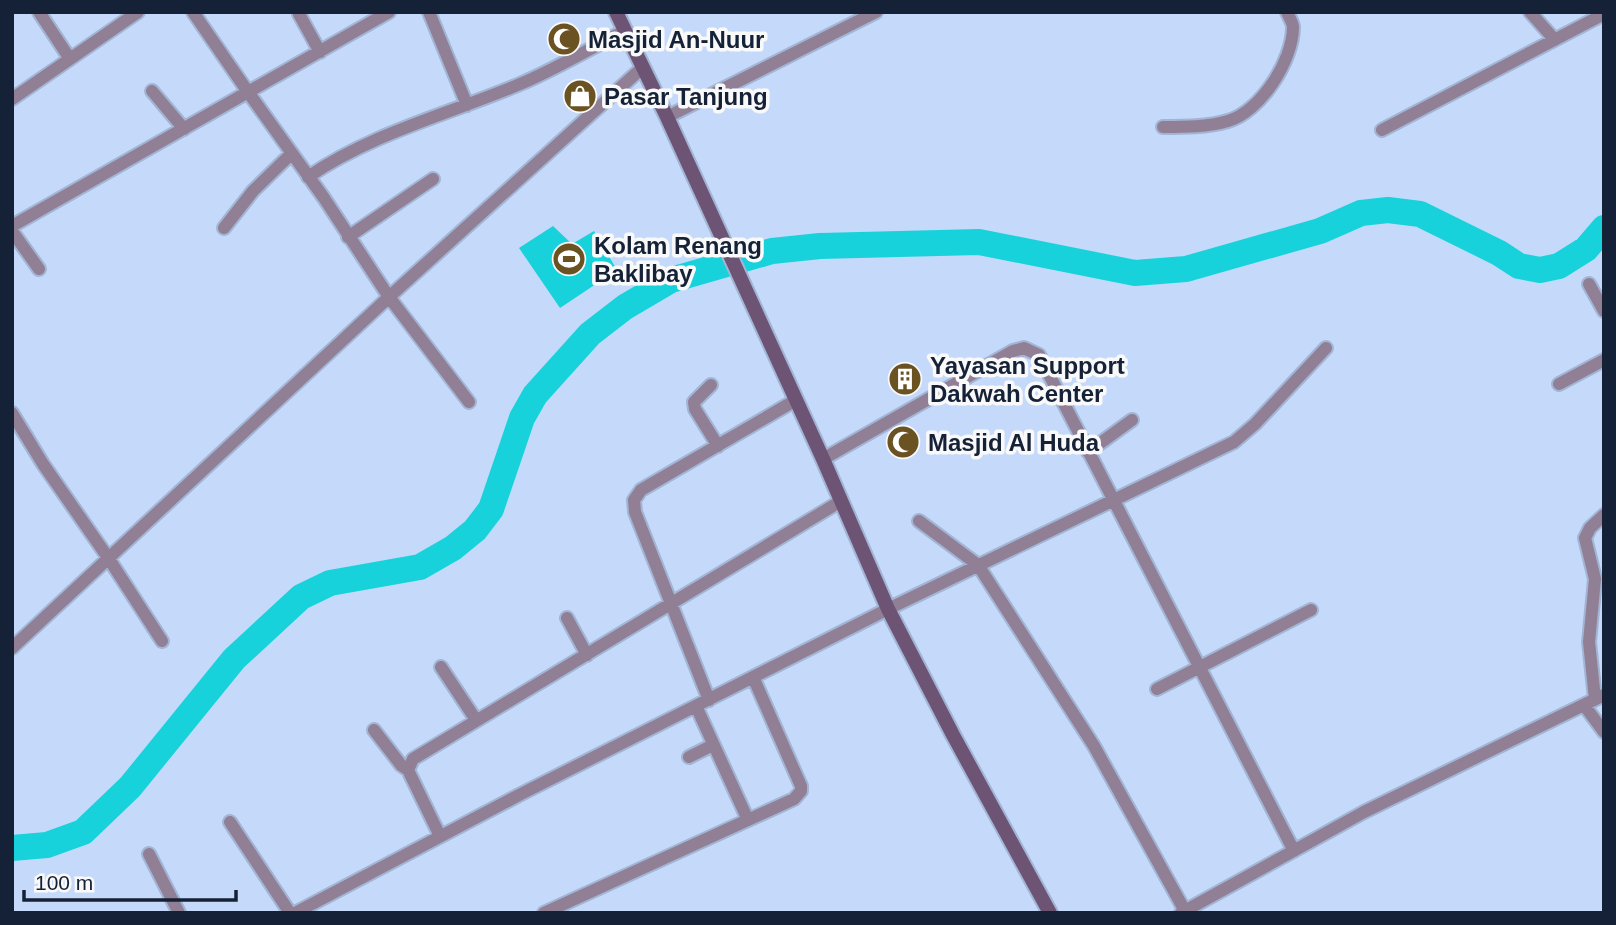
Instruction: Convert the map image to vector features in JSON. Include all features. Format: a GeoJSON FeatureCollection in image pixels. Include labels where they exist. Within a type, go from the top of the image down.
{"type":"FeatureCollection","features":[{"type":"Feature","properties":{"kind":"main road"},"geometry":{"type":"LineString","coordinates":[[620,14],[625,31],[823,459],[888,609],[1050,913]]}},
{"type":"Feature","properties":{"kind":"street"},"geometry":{"type":"LineString","coordinates":[[39,12],[70,59]]}},
{"type":"Feature","properties":{"kind":"street"},"geometry":{"type":"LineString","coordinates":[[12,99],[138,12]]}},
{"type":"Feature","properties":{"kind":"street"},"geometry":{"type":"LineString","coordinates":[[193,12],[389,297],[470,402]]}},
{"type":"Feature","properties":{"kind":"street"},"geometry":{"type":"LineString","coordinates":[[39,269],[12,229],[389,12]]}},
{"type":"Feature","properties":{"kind":"street"},"geometry":{"type":"LineString","coordinates":[[429,12],[467,105]]}},
{"type":"Feature","properties":{"kind":"street"},"geometry":{"type":"LineString","coordinates":[[667,117],[876,12]]}},
{"type":"Feature","properties":{"kind":"street"},"geometry":{"type":"LineString","coordinates":[[1163,127],[1196,127],[1231,120],[1265,96],[1288,50],[1293,26],[1287,12]]}},
{"type":"Feature","properties":{"kind":"street"},"geometry":{"type":"LineString","coordinates":[[1530,12],[1554,39]]}},
{"type":"Feature","properties":{"kind":"street"},"geometry":{"type":"LineString","coordinates":[[299,14],[320,52]]}},
{"type":"Feature","properties":{"kind":"street"},"geometry":{"type":"LineString","coordinates":[[1382,130],[1604,14]]}},
{"type":"Feature","properties":{"kind":"street"},"geometry":{"type":"LineString","coordinates":[[309,177],[362,145],[550,71],[625,31]]}},
{"type":"Feature","properties":{"kind":"street"},"geometry":{"type":"LineString","coordinates":[[12,648],[389,297],[642,68]]}},
{"type":"Feature","properties":{"kind":"street"},"geometry":{"type":"LineString","coordinates":[[152,91],[184,129]]}},
{"type":"Feature","properties":{"kind":"street"},"geometry":{"type":"LineString","coordinates":[[224,228],[253,191],[291,154]]}},
{"type":"Feature","properties":{"kind":"street"},"geometry":{"type":"LineString","coordinates":[[348,237],[433,179]]}},
{"type":"Feature","properties":{"kind":"street"},"geometry":{"type":"LineString","coordinates":[[1589,284],[1604,311]]}},
{"type":"Feature","properties":{"kind":"street"},"geometry":{"type":"LineString","coordinates":[[823,459],[1013,351],[1024,348],[1039,355],[1294,851]]}},
{"type":"Feature","properties":{"kind":"street"},"geometry":{"type":"LineString","coordinates":[[230,822],[293,913],[888,609],[1218,450],[1246,433],[1326,348]]}},
{"type":"Feature","properties":{"kind":"street"},"geometry":{"type":"LineString","coordinates":[[1559,384],[1604,360]]}},
{"type":"Feature","properties":{"kind":"street"},"geometry":{"type":"LineString","coordinates":[[711,385],[694,402],[695,410],[718,446]]}},
{"type":"Feature","properties":{"kind":"street"},"geometry":{"type":"LineString","coordinates":[[709,700],[635,512],[636,493],[796,400]]}},
{"type":"Feature","properties":{"kind":"street"},"geometry":{"type":"LineString","coordinates":[[12,414],[162,641]]}},
{"type":"Feature","properties":{"kind":"street"},"geometry":{"type":"LineString","coordinates":[[1088,452],[1132,420]]}},
{"type":"Feature","properties":{"kind":"street"},"geometry":{"type":"LineString","coordinates":[[408,770],[414,759],[476,720],[587,656],[841,501]]}},
{"type":"Feature","properties":{"kind":"street"},"geometry":{"type":"LineString","coordinates":[[1604,515],[1590,527],[1585,538],[1595,579],[1590,620],[1590,668],[1594,700],[1604,732]]}},
{"type":"Feature","properties":{"kind":"street"},"geometry":{"type":"LineString","coordinates":[[919,521],[978,565],[1094,746],[1183,912],[1389,800],[1594,700]]}},
{"type":"Feature","properties":{"kind":"street"},"geometry":{"type":"LineString","coordinates":[[1157,689],[1311,610]]}},
{"type":"Feature","properties":{"kind":"street"},"geometry":{"type":"LineString","coordinates":[[1590,620],[1604,611]]}},
{"type":"Feature","properties":{"kind":"street"},"geometry":{"type":"LineString","coordinates":[[567,618],[587,656]]}},
{"type":"Feature","properties":{"kind":"street"},"geometry":{"type":"LineString","coordinates":[[441,667],[476,720]]}},
{"type":"Feature","properties":{"kind":"street"},"geometry":{"type":"LineString","coordinates":[[544,913],[794,799],[801,791],[754,677]]}},
{"type":"Feature","properties":{"kind":"street"},"geometry":{"type":"LineString","coordinates":[[696,706],[748,820]]}},
{"type":"Feature","properties":{"kind":"street"},"geometry":{"type":"LineString","coordinates":[[374,730],[408,770],[440,836]]}},
{"type":"Feature","properties":{"kind":"street"},"geometry":{"type":"LineString","coordinates":[[690,757],[713,745]]}},
{"type":"Feature","properties":{"kind":"street"},"geometry":{"type":"LineString","coordinates":[[149,854],[178,913]]}},
{"type":"Feature","properties":{"kind":"shaded area","name":"Kolam Renang Baklibay"},"geometry":{"type":"Polygon","coordinates":[[[553,226],[572,244],[594,231],[617,270],[560,308],[519,248],[553,226]]]}},
{"type":"Feature","properties":{"kind":"waterway"},"geometry":{"type":"LineString","coordinates":[[12,848],[47,845],[83,832],[130,787],[234,659],[301,597],[330,583],[420,567],[453,548],[475,530],[491,509],[522,418],[535,395],[590,334],[625,307],[671,280],[772,251],[820,246],[979,242],[1135,273],[1186,269],[1320,231],[1361,213],[1388,210],[1420,214],[1499,253],[1519,266],[1540,270],[1559,266],[1586,249],[1604,228]]}},
{"type":"Feature","properties":{"kind":"place","name":"Masjid An-Nuur"},"geometry":{"type":"Point","coordinates":[564,39]}},
{"type":"Feature","properties":{"kind":"place","name":"Pasar Tanjung"},"geometry":{"type":"Point","coordinates":[580,96]}},
{"type":"Feature","properties":{"kind":"place","name":"Kolam Renang Baklibay"},"geometry":{"type":"Point","coordinates":[569,259]}},
{"type":"Feature","properties":{"kind":"place","name":"Yayasan Support Dakwah Center"},"geometry":{"type":"Point","coordinates":[905,379]}},
{"type":"Feature","properties":{"kind":"place","name":"Masjid Al Huda"},"geometry":{"type":"Point","coordinates":[903,442]}}]}
